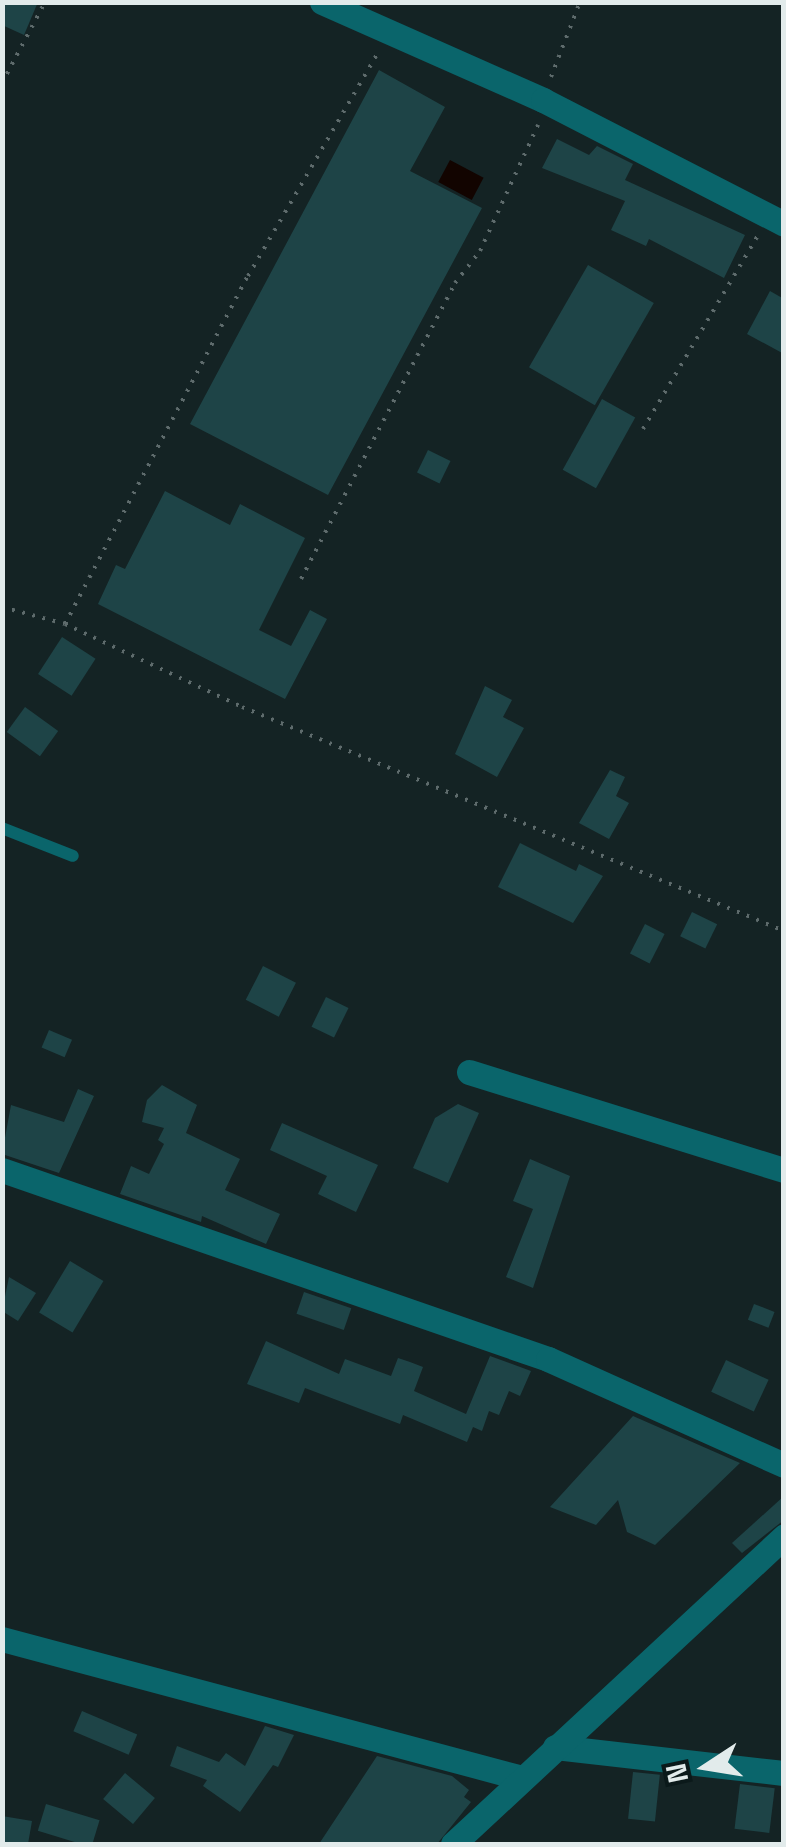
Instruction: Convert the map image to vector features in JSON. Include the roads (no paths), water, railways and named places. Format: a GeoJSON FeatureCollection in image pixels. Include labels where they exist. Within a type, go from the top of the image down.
{"type":"FeatureCollection","features":[{"type":"Feature","properties":{"kind":"street"},"geometry":{"type":"LineString","coordinates":[[322,2],[543,100],[776,221]]}},
{"type":"Feature","properties":{"kind":"street"},"geometry":{"type":"LineString","coordinates":[[470,1072],[784,1170]]}},
{"type":"Feature","properties":{"kind":"street"},"geometry":{"type":"LineString","coordinates":[[2,1170],[548,1359],[784,1466]]}},
{"type":"Feature","properties":{"kind":"street"},"geometry":{"type":"LineString","coordinates":[[453,1844],[518,1777],[784,1536]]}},
{"type":"Feature","properties":{"kind":"street"},"geometry":{"type":"LineString","coordinates":[[2,1639],[518,1777]]}},
{"type":"Feature","properties":{"kind":"street"},"geometry":{"type":"LineString","coordinates":[[555,1746],[784,1772]]}},
{"type":"Feature","properties":{"kind":"lane"},"geometry":{"type":"LineString","coordinates":[[2,828],[73,856]]}}]}
